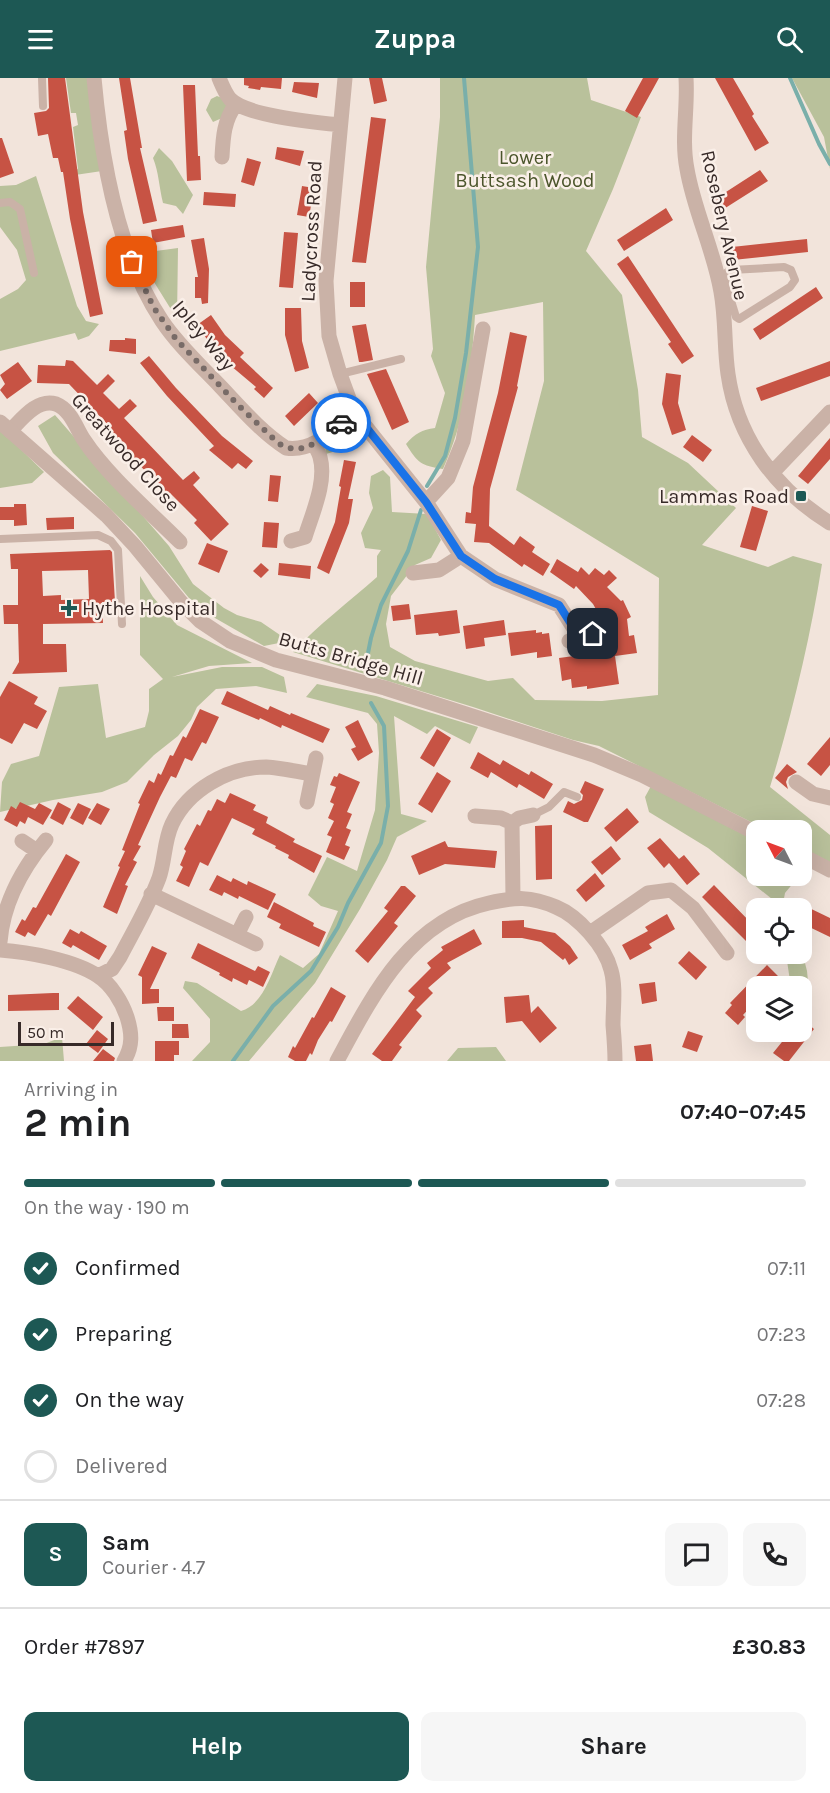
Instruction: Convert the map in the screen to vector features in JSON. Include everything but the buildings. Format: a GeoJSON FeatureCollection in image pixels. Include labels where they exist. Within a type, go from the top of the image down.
{"type":"FeatureCollection","features":[{"type":"Feature","properties":{"kind":"street","name":"Ipley Way"},"geometry":{"type":"LineString","coordinates":[[94,78],[104,156],[112,192],[132,262],[154,308],[176,339],[237,404],[278,443],[286,448],[295,449],[314,444]]}},
{"type":"Feature","properties":{"kind":"street"},"geometry":{"type":"LineString","coordinates":[[219,78],[224,89],[236,104],[277,117],[339,125]]}},
{"type":"Feature","properties":{"kind":"street","name":"Ladycross Road"},"geometry":{"type":"LineString","coordinates":[[345,78],[326,281],[329,336],[354,412],[426,502],[461,556]]}},
{"type":"Feature","properties":{"kind":"street","name":"Rosebery Avenue"},"geometry":{"type":"LineString","coordinates":[[686,78],[684,145],[686,168],[694,202],[724,291],[730,387],[743,427],[771,473],[797,501],[830,523]]}},
{"type":"Feature","properties":{"kind":"street"},"geometry":{"type":"LineString","coordinates":[[222,157],[223,133],[228,114],[236,104]]}},
{"type":"Feature","properties":{"kind":"street"},"geometry":{"type":"LineString","coordinates":[[426,502],[448,478],[463,441],[483,329]]}},
{"type":"Feature","properties":{"kind":"street","name":"Greatwood Close"},"geometry":{"type":"LineString","coordinates":[[5,426],[34,408],[44,404],[55,404],[71,416],[84,441],[180,542]]}},
{"type":"Feature","properties":{"kind":"street"},"geometry":{"type":"LineString","coordinates":[[302,542],[321,479],[321,458],[314,444],[354,412]]}},
{"type":"Feature","properties":{"kind":"street"},"geometry":{"type":"LineString","coordinates":[[771,473],[830,412]]}},
{"type":"Feature","properties":{"kind":"street","name":"Butts Bridge Hill"},"geometry":{"type":"LineString","coordinates":[[5,426],[106,515],[200,621],[230,641],[276,660],[385,688],[594,755],[642,775],[746,828]]}},
{"type":"Feature","properties":{"kind":"street"},"geometry":{"type":"LineString","coordinates":[[413,573],[439,570],[461,556],[495,579],[559,605],[580,638]]}},
{"type":"Feature","properties":{"kind":"street"},"geometry":{"type":"LineString","coordinates":[[307,802],[316,758]]}},
{"type":"Feature","properties":{"kind":"street"},"geometry":{"type":"LineString","coordinates":[[98,976],[112,969],[116,963],[152,894],[161,873],[172,824],[184,806],[209,783],[229,774],[256,768],[273,768],[311,774]]}},
{"type":"Feature","properties":{"kind":"street"},"geometry":{"type":"LineString","coordinates":[[796,782],[813,794],[830,798]]}},
{"type":"Feature","properties":{"kind":"street"},"geometry":{"type":"LineString","coordinates":[[512,823],[519,818],[533,815]]}},
{"type":"Feature","properties":{"kind":"street"},"geometry":{"type":"LineString","coordinates":[[475,816],[501,818],[512,823]]}},
{"type":"Feature","properties":{"kind":"street"},"geometry":{"type":"LineString","coordinates":[[512,823],[513,898]]}},
{"type":"Feature","properties":{"kind":"street"},"geometry":{"type":"LineString","coordinates":[[0,942],[5,910],[23,874],[42,846],[22,841]]}},
{"type":"Feature","properties":{"kind":"street"},"geometry":{"type":"LineString","coordinates":[[812,861],[830,870]]}},
{"type":"Feature","properties":{"kind":"street"},"geometry":{"type":"LineString","coordinates":[[590,933],[648,892],[672,890],[693,908],[727,953]]}},
{"type":"Feature","properties":{"kind":"street"},"geometry":{"type":"LineString","coordinates":[[152,894],[256,944]]}},
{"type":"Feature","properties":{"kind":"street"},"geometry":{"type":"LineString","coordinates":[[337,1061],[384,978],[414,943],[446,919],[476,906],[513,898],[537,899],[564,910],[590,933],[604,952],[612,970],[615,1061]]}},
{"type":"Feature","properties":{"kind":"street"},"geometry":{"type":"LineString","coordinates":[[237,935],[246,917]]}},
{"type":"Feature","properties":{"kind":"street"},"geometry":{"type":"LineString","coordinates":[[0,950],[16,951],[76,965],[98,976],[123,1007],[130,1027],[131,1042],[124,1061]]}},
{"type":"Feature","properties":{"kind":"lane"},"geometry":{"type":"LineString","coordinates":[[42,78],[43,106]]}},
{"type":"Feature","properties":{"kind":"lane"},"geometry":{"type":"LineString","coordinates":[[0,203],[10,202],[20,209],[33,273]]}},
{"type":"Feature","properties":{"kind":"lane"},"geometry":{"type":"LineString","coordinates":[[784,267],[790,270],[795,280],[790,287],[739,319],[724,291],[726,273],[731,270],[784,267]]}},
{"type":"Feature","properties":{"kind":"lane"},"geometry":{"type":"LineString","coordinates":[[340,374],[401,358]]}},
{"type":"Feature","properties":{"kind":"lane"},"geometry":{"type":"LineString","coordinates":[[0,538],[98,536],[111,541],[118,550],[122,624]]}},
{"type":"Feature","properties":{"kind":"lane"},"geometry":{"type":"LineString","coordinates":[[533,815],[549,807],[564,792],[577,797]]}},
{"type":"Feature","properties":{"kind":"green space"},"geometry":{"type":"Polygon","coordinates":[[[66,78],[88,78],[102,171],[75,175],[74,171],[78,169],[73,127],[78,125],[76,113],[71,113],[66,78]]]}},
{"type":"Feature","properties":{"kind":"green space","name":"Lower Buttsash Wood"},"geometry":{"type":"Polygon","coordinates":[[[440,78],[587,78],[591,100],[641,117],[586,251],[622,295],[638,390],[642,437],[688,463],[736,508],[702,545],[768,567],[793,556],[822,564],[800,677],[770,787],[811,820],[747,820],[599,746],[573,740],[293,652],[377,577],[377,556],[381,550],[365,548],[361,533],[373,508],[369,493],[371,476],[383,470],[390,477],[392,512],[427,514],[441,540],[431,558],[415,565],[391,596],[386,624],[390,647],[415,661],[488,681],[513,678],[535,700],[602,701],[658,695],[659,578],[516,490],[544,381],[543,302],[475,315],[466,394],[457,432],[443,469],[420,462],[406,444],[419,433],[435,428],[445,393],[431,356],[433,349],[426,267],[440,117],[440,78]]]}},
{"type":"Feature","properties":{"kind":"green space"},"geometry":{"type":"Polygon","coordinates":[[[792,78],[830,78],[830,169],[824,137],[792,78]]]}},
{"type":"Feature","properties":{"kind":"green space"},"geometry":{"type":"Polygon","coordinates":[[[217,96],[227,100],[228,108],[222,118],[213,122],[206,110],[211,99],[217,96]]]}},
{"type":"Feature","properties":{"kind":"green space"},"geometry":{"type":"Polygon","coordinates":[[[159,148],[172,161],[193,195],[183,214],[176,206],[163,203],[153,158],[159,148]]]}},
{"type":"Feature","properties":{"kind":"green space"},"geometry":{"type":"Polygon","coordinates":[[[36,176],[77,306],[86,321],[99,324],[89,336],[78,340],[75,333],[0,351],[0,299],[18,289],[26,280],[17,250],[0,227],[0,186],[16,185],[36,176]]]}},
{"type":"Feature","properties":{"kind":"green space"},"geometry":{"type":"Polygon","coordinates":[[[178,248],[177,319],[149,274],[141,253],[178,248]]]}},
{"type":"Feature","properties":{"kind":"green space"},"geometry":{"type":"Polygon","coordinates":[[[55,415],[169,546],[193,584],[224,608],[237,615],[261,622],[280,635],[279,643],[264,646],[208,614],[189,598],[135,533],[53,453],[38,426],[55,415]]]}},
{"type":"Feature","properties":{"kind":"green space"},"geometry":{"type":"Polygon","coordinates":[[[351,428],[365,442],[326,454],[326,444],[332,436],[351,428]]]}},
{"type":"Feature","properties":{"kind":"green space"},"geometry":{"type":"Polygon","coordinates":[[[0,429],[44,472],[32,483],[0,488],[0,429]]]}},
{"type":"Feature","properties":{"kind":"green space"},"geometry":{"type":"Polygon","coordinates":[[[140,576],[153,597],[177,625],[252,663],[209,666],[172,677],[222,667],[262,667],[284,677],[287,693],[256,686],[216,689],[197,707],[191,720],[178,736],[154,755],[127,782],[102,792],[0,812],[2,782],[11,764],[39,756],[59,687],[98,684],[106,738],[145,727],[149,711],[149,689],[163,679],[140,655],[140,576]]]}},
{"type":"Feature","properties":{"kind":"green space"},"geometry":{"type":"Polygon","coordinates":[[[317,684],[376,696],[478,727],[470,744],[435,726],[427,734],[394,716],[401,814],[427,821],[397,837],[360,909],[315,983],[249,1061],[192,1061],[210,1042],[210,1019],[183,988],[185,981],[197,983],[241,1011],[249,1008],[261,996],[280,955],[303,968],[319,954],[338,911],[321,906],[308,895],[327,857],[357,871],[375,810],[379,753],[377,724],[368,713],[306,697],[317,684]]]}},
{"type":"Feature","properties":{"kind":"green space"},"geometry":{"type":"Polygon","coordinates":[[[651,786],[746,836],[746,878],[708,848],[649,812],[645,797],[651,786]]]}},
{"type":"Feature","properties":{"kind":"green space","name":"Lower Buttsash Wood"},"geometry":{"type":"Polygon","coordinates":[[[812,821],[830,835],[830,864],[812,854],[812,821]]]}},
{"type":"Feature","properties":{"kind":"green space"},"geometry":{"type":"Polygon","coordinates":[[[756,886],[791,886],[784,898],[771,898],[756,886]]]}},
{"type":"Feature","properties":{"kind":"green space"},"geometry":{"type":"Polygon","coordinates":[[[787,964],[805,964],[807,976],[789,976],[787,964]]]}},
{"type":"Feature","properties":{"kind":"green space"},"geometry":{"type":"Polygon","coordinates":[[[62,1037],[64,1061],[0,1061],[0,1047],[44,1044],[62,1037]]]}},
{"type":"Feature","properties":{"kind":"green space"},"geometry":{"type":"Polygon","coordinates":[[[496,1047],[506,1061],[447,1061],[458,1048],[496,1047]]]}},
{"type":"Feature","properties":{"kind":"waterway"},"geometry":{"type":"LineString","coordinates":[[427,486],[445,456],[455,418],[466,353],[478,247],[464,78]]}},
{"type":"Feature","properties":{"kind":"waterway"},"geometry":{"type":"LineString","coordinates":[[790,78],[830,164]]}},
{"type":"Feature","properties":{"kind":"waterway"},"geometry":{"type":"LineString","coordinates":[[368,677],[366,663],[381,605],[408,551],[421,510]]}},
{"type":"Feature","properties":{"kind":"waterway"},"geometry":{"type":"LineString","coordinates":[[233,1061],[273,1006],[311,971],[338,927],[348,903],[381,843],[388,806],[384,726],[371,703]]}},
{"type":"Feature","properties":{"kind":"way so far"},"geometry":{"type":"LineString","coordinates":[[132,262],[163,323],[237,404],[278,443],[286,448],[305,448],[314,444],[341,423]]}},
{"type":"Feature","properties":{"kind":"place","name":"Lammas Road"},"geometry":{"type":"Point","coordinates":[801,496]}},
{"type":"Feature","properties":{"kind":"place","name":"Hythe Hospital"},"geometry":{"type":"Point","coordinates":[69,608]}},
{"type":"Feature","properties":{"kind":"route"},"geometry":{"type":"LineString","coordinates":[[341,423],[354,412],[426,502],[461,556],[495,579],[559,605],[580,638],[593,634]]}}]}
